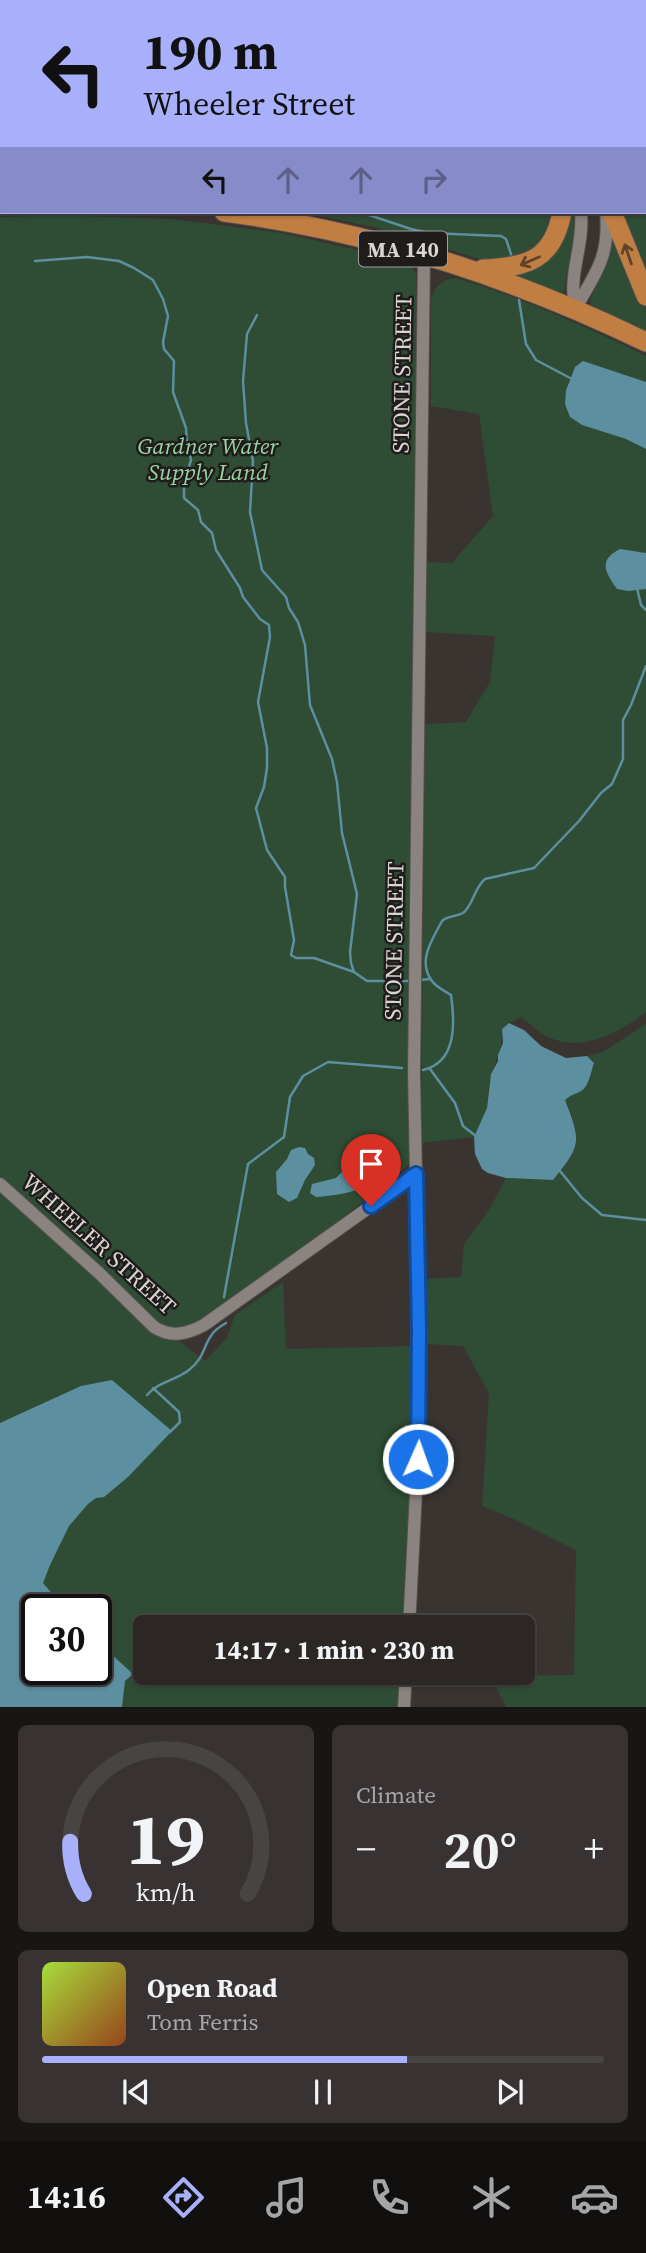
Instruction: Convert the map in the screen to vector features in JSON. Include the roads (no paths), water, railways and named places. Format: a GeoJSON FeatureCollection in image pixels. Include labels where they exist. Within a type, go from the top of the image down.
{"type":"FeatureCollection","features":[{"type":"Feature","properties":{"kind":"highway","name":"MA 140"},"geometry":{"type":"LineString","coordinates":[[235,214],[321,229],[424,255],[575,309],[646,342]]}},
{"type":"Feature","properties":{"kind":"highway"},"geometry":{"type":"LineString","coordinates":[[468,269],[510,267],[539,257],[554,240],[561,214]]}},
{"type":"Feature","properties":{"kind":"highway"},"geometry":{"type":"LineString","coordinates":[[610,214],[646,296]]}},
{"type":"Feature","properties":{"kind":"street"},"geometry":{"type":"LineString","coordinates":[[575,309],[572,283],[581,238],[581,214]]}},
{"type":"Feature","properties":{"kind":"street"},"geometry":{"type":"LineString","coordinates":[[575,309],[594,280],[601,263],[609,214]]}},
{"type":"Feature","properties":{"kind":"street","name":"STONE STREET"},"geometry":{"type":"LineString","coordinates":[[410,1615],[419,1433],[414,1059],[424,255]]}},
{"type":"Feature","properties":{"kind":"street","name":"WHEELER STREET"},"geometry":{"type":"LineString","coordinates":[[0,1184],[99,1272],[155,1327],[164,1332],[181,1334],[204,1325],[416,1174]]}},
{"type":"Feature","properties":{"kind":"street"},"geometry":{"type":"LineString","coordinates":[[404,1707],[405,1685]]}},
{"type":"Feature","properties":{"kind":"water"},"geometry":{"type":"Polygon","coordinates":[[[583,361],[646,382],[646,449],[626,439],[582,425],[570,417],[565,404],[566,390],[575,367],[583,361]]]}},
{"type":"Feature","properties":{"kind":"water"},"geometry":{"type":"Polygon","coordinates":[[[620,549],[646,553],[646,589],[617,589],[613,583],[607,572],[606,562],[620,549]]]}},
{"type":"Feature","properties":{"kind":"water"},"geometry":{"type":"Polygon","coordinates":[[[509,1023],[524,1030],[541,1046],[566,1058],[587,1056],[594,1063],[584,1089],[565,1100],[574,1125],[576,1142],[574,1150],[553,1180],[506,1178],[488,1173],[482,1169],[475,1154],[474,1137],[487,1108],[491,1074],[503,1043],[502,1029],[509,1023]]]}},
{"type":"Feature","properties":{"kind":"water"},"geometry":{"type":"Polygon","coordinates":[[[305,1148],[314,1158],[315,1165],[297,1198],[289,1202],[277,1194],[276,1172],[291,1150],[305,1148]]]}},
{"type":"Feature","properties":{"kind":"water"},"geometry":{"type":"Polygon","coordinates":[[[362,1152],[380,1156],[384,1163],[376,1179],[356,1190],[339,1194],[316,1197],[310,1193],[312,1184],[336,1178],[362,1152]]]}},
{"type":"Feature","properties":{"kind":"water"},"geometry":{"type":"Polygon","coordinates":[[[112,1380],[172,1431],[128,1477],[104,1497],[96,1498],[88,1504],[69,1526],[43,1583],[52,1594],[21,1594],[21,1685],[112,1685],[112,1655],[133,1674],[125,1681],[122,1707],[0,1707],[0,1423],[81,1386],[112,1380]]]}},
{"type":"Feature","properties":{"kind":"waterway"},"geometry":{"type":"LineString","coordinates":[[366,214],[429,233],[501,236],[506,239],[512,257]]}},
{"type":"Feature","properties":{"kind":"waterway"},"geometry":{"type":"LineString","coordinates":[[35,261],[87,257],[119,261],[153,280],[163,299],[168,316],[164,349],[174,361],[173,392],[186,428],[191,460],[184,482],[184,498],[198,510],[201,522],[212,533],[216,550],[243,597],[260,619],[269,625],[270,637],[258,702],[267,748],[267,768],[264,787],[256,808],[267,850],[285,877],[294,940],[291,955],[296,958],[314,958],[354,972]]}},
{"type":"Feature","properties":{"kind":"waterway"},"geometry":{"type":"LineString","coordinates":[[519,300],[526,344],[536,360],[572,379]]}},
{"type":"Feature","properties":{"kind":"waterway"},"geometry":{"type":"LineString","coordinates":[[257,315],[247,334],[243,381],[246,423],[253,461],[250,512],[262,570],[286,597],[298,622],[305,645],[310,705],[332,759],[342,833],[357,894],[351,963],[354,972],[367,981],[412,981]]}},
{"type":"Feature","properties":{"kind":"waterway"},"geometry":{"type":"LineString","coordinates":[[637,588],[641,605],[646,610]]}},
{"type":"Feature","properties":{"kind":"waterway"},"geometry":{"type":"LineString","coordinates":[[423,1070],[442,1059],[448,1050],[453,1029],[451,995],[434,983],[426,966],[428,951],[442,921],[463,913],[485,879],[534,868],[612,784],[623,759],[623,720],[646,666]]}},
{"type":"Feature","properties":{"kind":"waterway"},"geometry":{"type":"LineString","coordinates":[[419,980],[431,979]]}},
{"type":"Feature","properties":{"kind":"waterway"},"geometry":{"type":"LineString","coordinates":[[224,1297],[248,1164],[284,1137],[290,1097],[303,1076],[328,1062],[402,1068]]}},
{"type":"Feature","properties":{"kind":"waterway"},"geometry":{"type":"LineString","coordinates":[[430,1069],[455,1103],[463,1126],[476,1136]]}},
{"type":"Feature","properties":{"kind":"waterway"},"geometry":{"type":"LineString","coordinates":[[560,1171],[582,1198],[602,1215],[646,1220]]}},
{"type":"Feature","properties":{"kind":"waterway"},"geometry":{"type":"LineString","coordinates":[[147,1395],[189,1370],[198,1360],[213,1333],[226,1323]]}},
{"type":"Feature","properties":{"kind":"waterway"},"geometry":{"type":"LineString","coordinates":[[153,1388],[179,1412],[180,1422],[170,1432]]}},
{"type":"Feature","properties":{"kind":"park label","name":"Gardner Water Supply Land"},"geometry":{"type":"Point","coordinates":[208,459]}}]}
